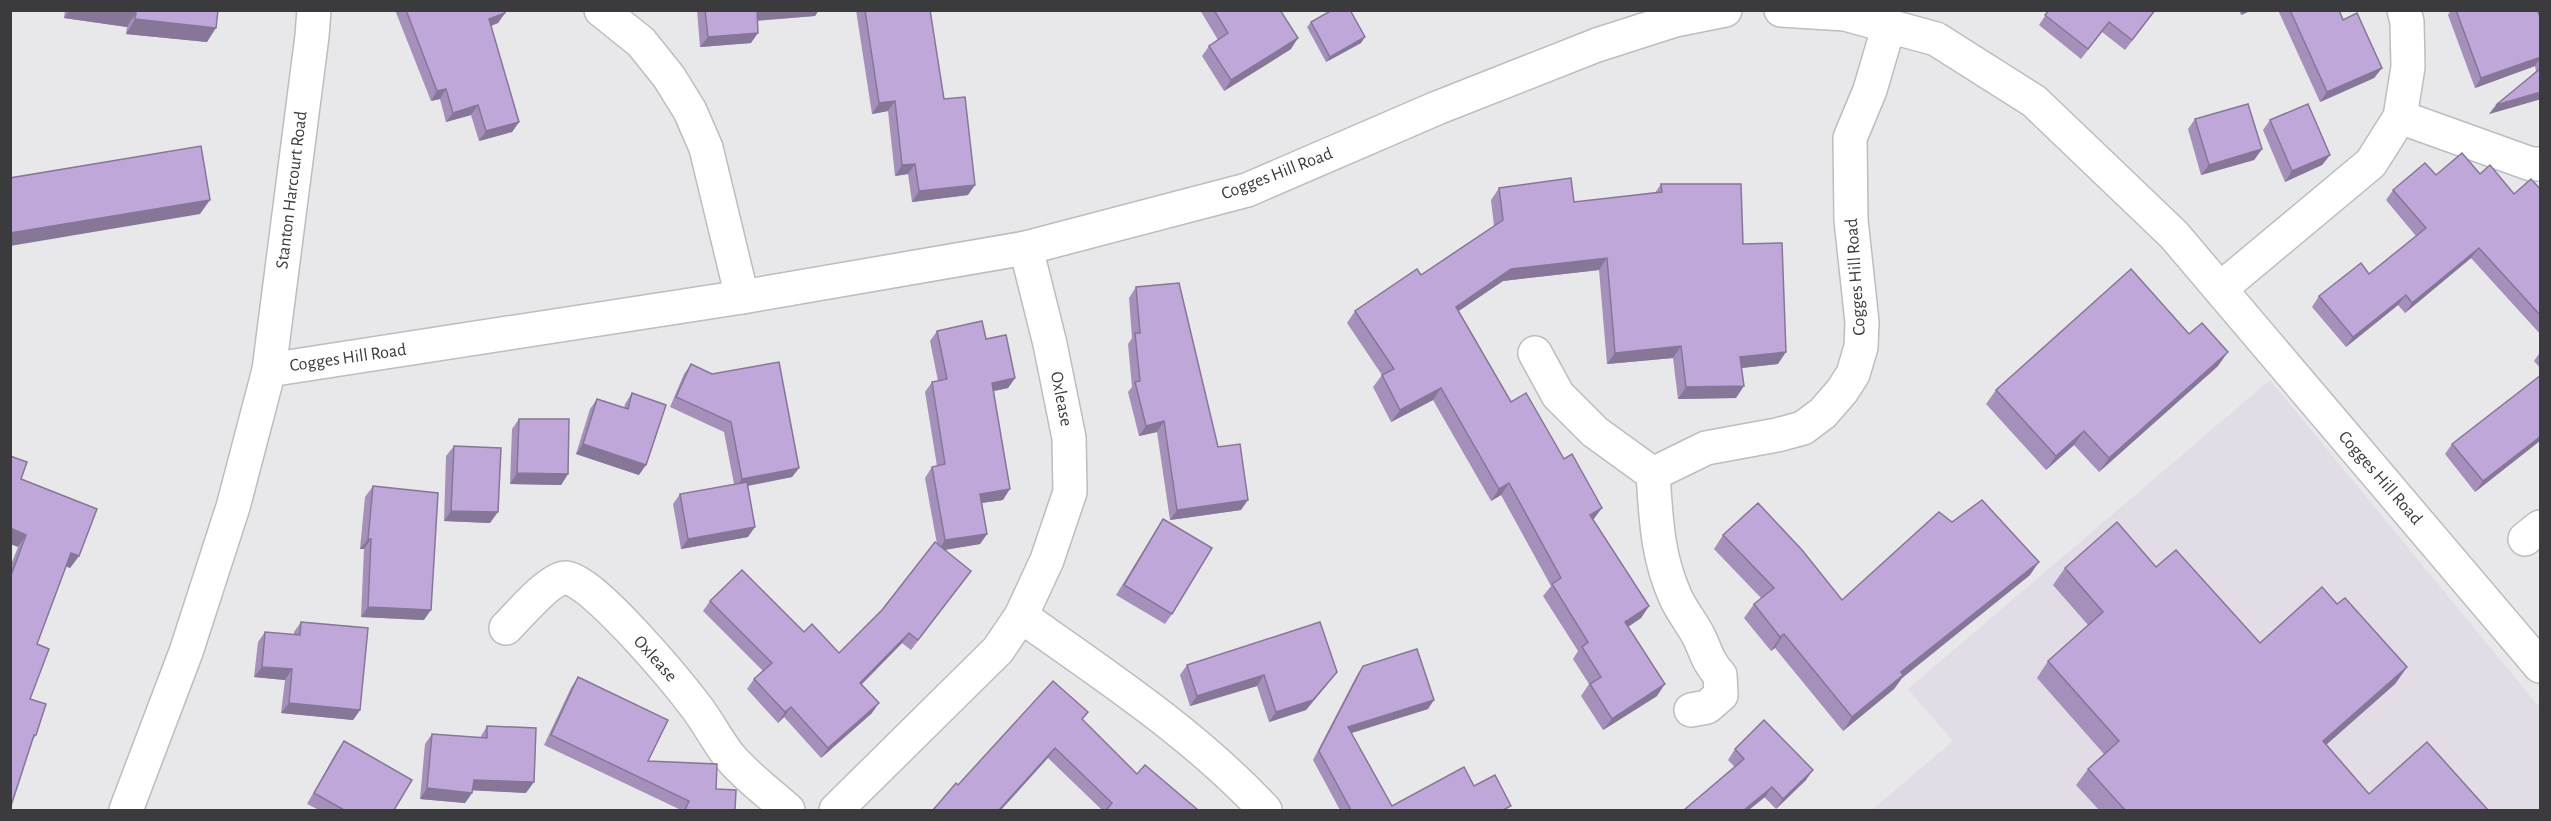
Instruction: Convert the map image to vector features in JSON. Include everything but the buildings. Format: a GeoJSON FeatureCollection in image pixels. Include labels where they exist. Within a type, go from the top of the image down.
{"type":"FeatureCollection","features":[{"type":"Feature","properties":{"kind":"street","name":"Stanton Harcourt Road"},"geometry":{"type":"LineString","coordinates":[[269,370],[314,10]]}},
{"type":"Feature","properties":{"kind":"street"},"geometry":{"type":"LineString","coordinates":[[601,10],[641,42],[669,77],[690,111],[706,148],[742,297]]}},
{"type":"Feature","properties":{"kind":"street","name":"Cogges Hill Road"},"geometry":{"type":"LineString","coordinates":[[126,810],[194,630],[234,507],[269,370],[742,297],[1026,248],[1247,190],[1437,108],[1597,45],[1675,20],[1725,10]]}},
{"type":"Feature","properties":{"kind":"street","name":"Cogges Hill Road"},"geometry":{"type":"LineString","coordinates":[[1781,10],[1845,14],[1936,39],[2034,101],[2174,235],[2541,666]]}},
{"type":"Feature","properties":{"kind":"street"},"geometry":{"type":"LineString","coordinates":[[2220,289],[2371,163],[2400,117],[2408,67],[2407,22],[2404,10]]}},
{"type":"Feature","properties":{"kind":"street","name":"Cogges Hill Road"},"geometry":{"type":"LineString","coordinates":[[1653,474],[1707,448],[1803,428],[1823,414],[1842,392],[1853,374],[1861,347],[1862,322],[1851,220],[1850,138],[1870,90],[1889,26]]}},
{"type":"Feature","properties":{"kind":"street"},"geometry":{"type":"LineString","coordinates":[[2400,117],[2531,164],[2541,164]]}},
{"type":"Feature","properties":{"kind":"street","name":"Oxlease"},"geometry":{"type":"LineString","coordinates":[[836,810],[998,650],[1021,616],[1047,560],[1070,492],[1069,438],[1050,344],[1026,248]]}},
{"type":"Feature","properties":{"kind":"street"},"geometry":{"type":"LineString","coordinates":[[1535,352],[1558,395],[1595,432],[1653,474],[1657,539],[1663,568],[1676,598],[1699,637],[1708,662],[1720,675],[1721,695],[1707,707],[1691,710]]}},
{"type":"Feature","properties":{"kind":"street","name":"Oxlease"},"geometry":{"type":"LineString","coordinates":[[506,628],[547,587],[561,578],[572,578],[587,588],[660,662],[697,708],[731,758],[788,810]]}},
{"type":"Feature","properties":{"kind":"street"},"geometry":{"type":"LineString","coordinates":[[1021,616],[1152,708],[1244,788],[1265,810]]}},
{"type":"Feature","properties":{"kind":"shaded area"},"geometry":{"type":"Polygon","coordinates":[[[2270,380],[2540,708],[2540,810],[1872,810],[1953,741],[1908,689],[2270,380]]]}}]}
